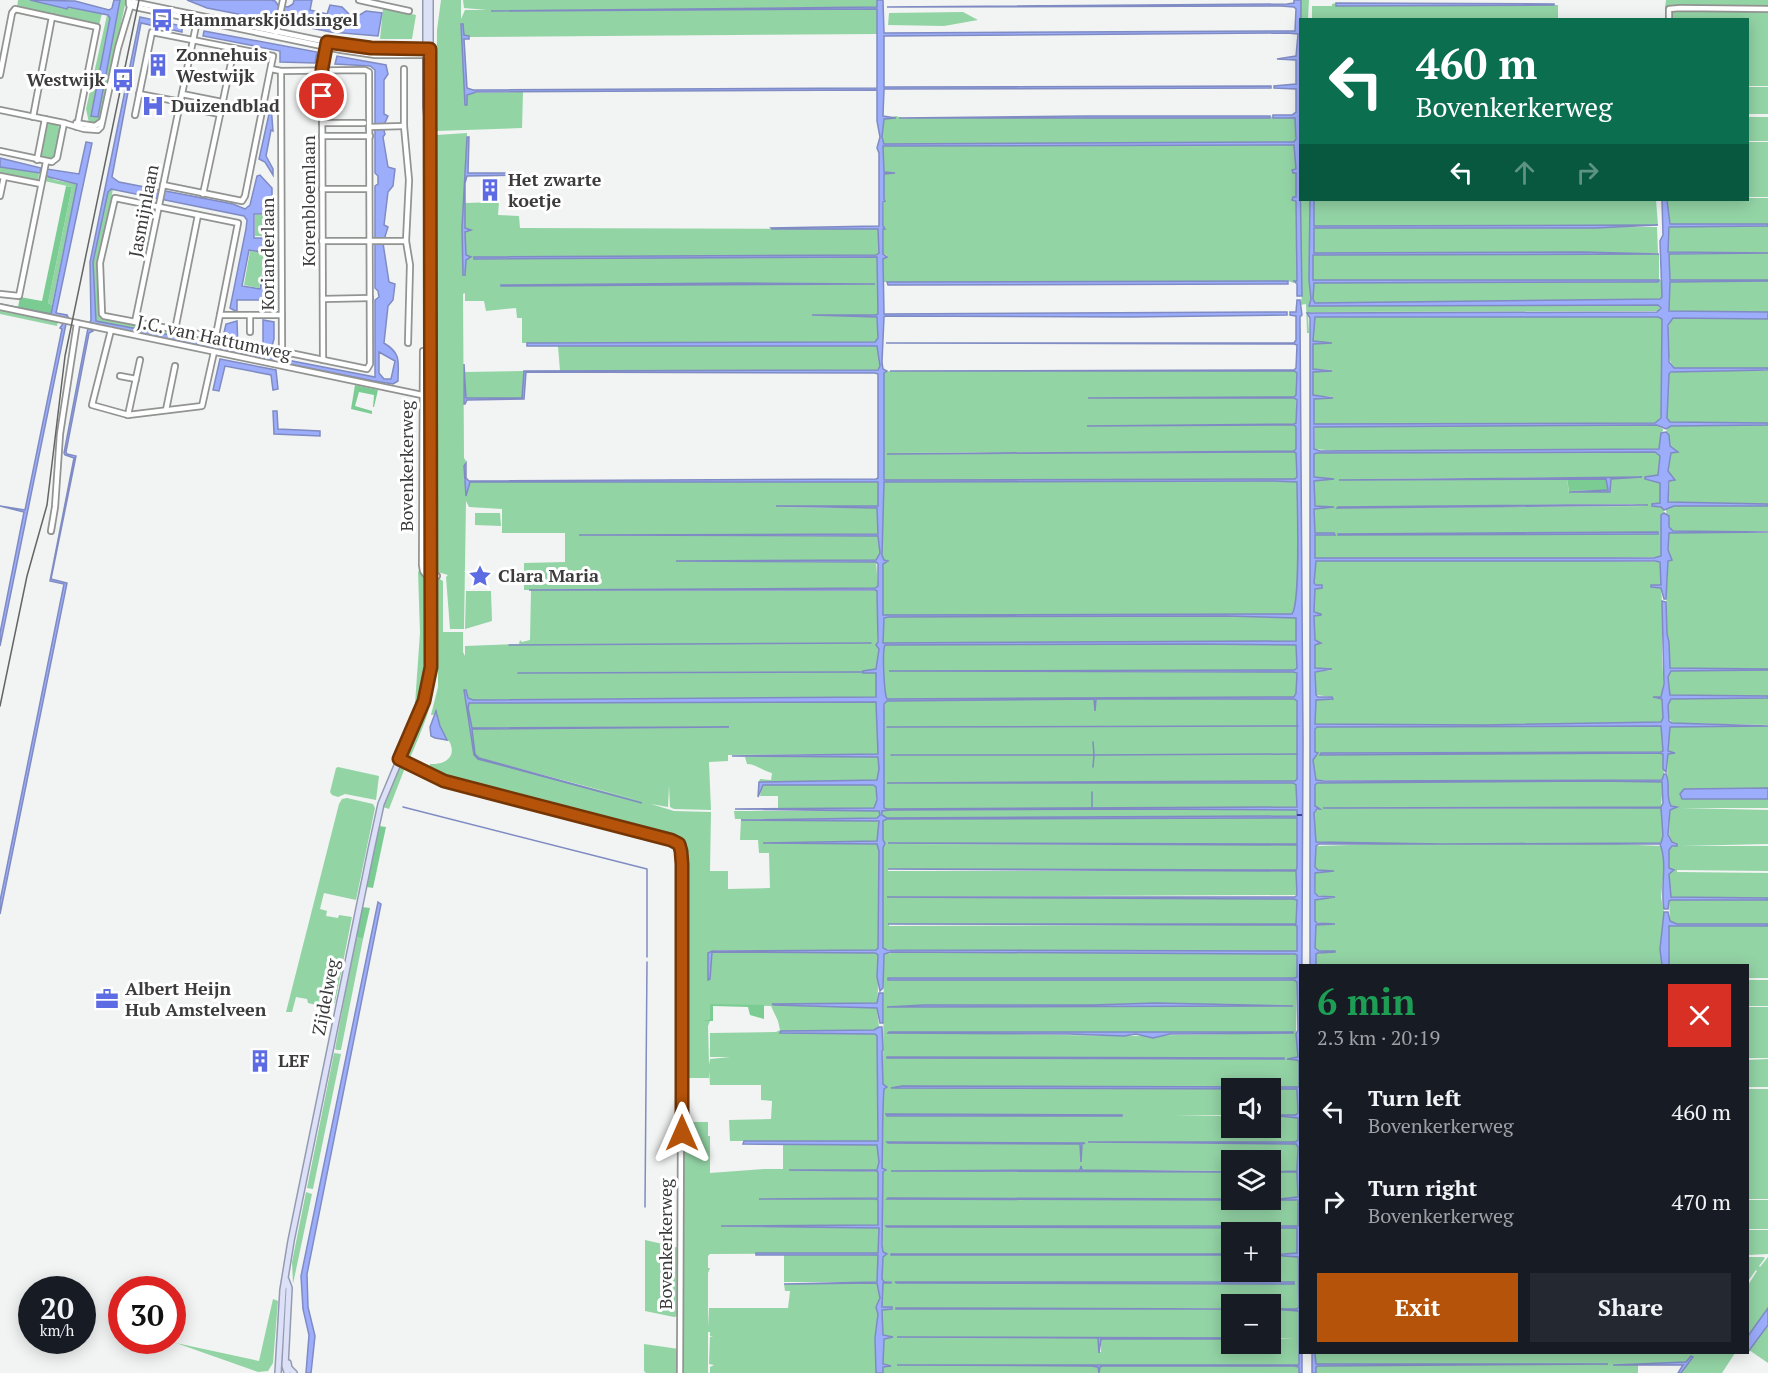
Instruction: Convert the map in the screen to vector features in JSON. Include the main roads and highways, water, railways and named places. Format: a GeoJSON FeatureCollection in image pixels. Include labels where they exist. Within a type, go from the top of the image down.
{"type":"FeatureCollection","features":[{"type":"Feature","properties":{"kind":"main road","name":"Bovenkerkerweg"},"geometry":{"type":"LineString","coordinates":[[399,759],[424,701],[431,667],[434,576],[430,164],[426,119],[428,0]]}},
{"type":"Feature","properties":{"kind":"main road","name":"Zijdelweg"},"geometry":{"type":"LineString","coordinates":[[276,1372],[283,1290],[291,1241],[381,804],[399,759]]}},
{"type":"Feature","properties":{"kind":"main road","name":"Zijdelweg"},"geometry":{"type":"LineString","coordinates":[[286,1278],[289,1288],[285,1366],[290,1372]]}},
{"type":"Feature","properties":{"kind":"main road"},"geometry":{"type":"LineString","coordinates":[[276,1372],[290,1372]]}},
{"type":"Feature","properties":{"kind":"water"},"geometry":{"type":"Polygon","coordinates":[[[30,0],[75,1],[109,10],[114,0],[120,0],[98,117],[91,116],[110,18],[108,15],[68,7],[67,9],[30,0]]]}},
{"type":"Feature","properties":{"kind":"water"},"geometry":{"type":"Polygon","coordinates":[[[187,0],[271,0],[278,5],[288,7],[293,4],[294,0],[312,0],[310,10],[327,14],[330,5],[342,7],[349,14],[358,16],[366,11],[382,13],[378,36],[331,32],[207,8],[187,0]]]}},
{"type":"Feature","properties":{"kind":"water"},"geometry":{"type":"Polygon","coordinates":[[[877,0],[883,0],[884,33],[1295,31],[1296,9],[1281,6],[887,7],[1287,4],[1294,3],[1294,0],[1301,0],[1301,18],[1299,18],[1299,201],[1302,296],[1297,296],[1297,284],[1294,281],[1297,281],[1296,201],[1292,200],[1296,197],[1296,173],[1292,170],[1296,169],[1294,145],[883,146],[884,172],[895,173],[884,174],[883,254],[887,257],[883,259],[884,314],[1287,312],[1287,315],[885,316],[882,362],[883,369],[887,371],[884,373],[884,480],[1295,479],[1297,477],[1296,453],[1294,452],[887,454],[1294,451],[1296,449],[1296,427],[1294,425],[1087,426],[1294,424],[1296,423],[1297,400],[1294,398],[1088,398],[1294,397],[1297,373],[1294,371],[890,371],[1294,370],[1297,345],[1294,344],[886,343],[1294,343],[1296,316],[1290,315],[1290,312],[1296,312],[1297,300],[1300,300],[1302,315],[1300,317],[1303,741],[1299,1062],[1287,1059],[1298,1057],[1297,982],[1294,980],[888,980],[888,978],[1295,978],[1297,977],[1297,955],[1295,954],[891,952],[884,954],[883,988],[880,991],[877,977],[878,955],[875,953],[712,952],[710,979],[708,980],[708,953],[712,951],[876,950],[878,948],[879,851],[877,844],[763,843],[877,841],[879,821],[741,820],[877,818],[880,815],[879,811],[735,809],[874,808],[877,800],[876,787],[873,785],[763,785],[758,797],[759,782],[877,780],[878,757],[732,756],[878,754],[876,702],[469,703],[472,728],[729,727],[472,729],[475,754],[479,758],[642,803],[478,759],[474,755],[464,690],[468,698],[473,700],[876,697],[876,673],[863,673],[863,671],[876,669],[879,649],[876,645],[878,642],[877,591],[875,590],[529,590],[875,588],[878,586],[878,564],[876,562],[676,561],[876,560],[880,553],[878,536],[579,535],[878,534],[877,508],[776,506],[878,506],[878,482],[470,482],[466,496],[464,466],[466,463],[466,478],[469,481],[876,479],[878,478],[878,374],[526,372],[524,399],[467,400],[464,404],[464,364],[466,398],[522,398],[524,371],[878,370],[880,366],[877,346],[527,346],[527,343],[875,342],[878,338],[877,317],[812,315],[878,314],[877,257],[474,259],[474,257],[876,255],[879,253],[878,229],[771,228],[879,226],[879,153],[877,148],[880,137],[877,121],[877,90],[476,92],[467,95],[467,105],[465,105],[461,24],[463,24],[464,35],[469,36],[469,39],[464,39],[467,88],[473,90],[877,88],[877,9],[491,11],[877,7],[877,0]],[[1298,34],[884,36],[884,87],[1271,86],[1271,88],[884,89],[883,116],[896,118],[884,119],[882,137],[884,144],[1294,142],[1296,139],[1295,118],[1273,118],[1273,115],[1292,115],[1296,112],[1296,89],[1274,88],[1274,86],[1296,84],[1296,60],[1277,59],[1296,56],[1298,34]],[[884,482],[882,555],[884,560],[888,561],[883,564],[883,615],[1292,614],[1297,591],[1297,482],[884,482]],[[1226,616],[884,618],[883,643],[1296,641],[1296,618],[1226,616]],[[885,645],[884,649],[884,681],[887,699],[1294,697],[1297,673],[1293,672],[889,671],[1294,670],[1297,668],[1296,645],[885,645]],[[1094,699],[887,701],[884,704],[884,808],[1297,807],[1296,785],[1293,783],[887,783],[1295,781],[1297,779],[1297,701],[1294,699],[1096,699],[1095,711],[1094,699]],[[891,810],[882,811],[882,815],[887,818],[1297,816],[1297,810],[891,810]],[[1297,818],[887,819],[883,821],[885,843],[883,848],[883,948],[887,950],[1297,951],[1297,926],[1294,925],[888,924],[1296,924],[1297,900],[1293,899],[887,897],[1295,897],[1297,895],[1296,871],[888,869],[1296,870],[1297,845],[888,843],[1297,844],[1297,818]]]}},
{"type":"Feature","properties":{"kind":"water"},"geometry":{"type":"Polygon","coordinates":[[[1336,3],[1554,4],[1554,5],[1336,6],[1336,3]]]}},
{"type":"Feature","properties":{"kind":"water"},"geometry":{"type":"Polygon","coordinates":[[[140,17],[182,26],[182,32],[141,23],[112,177],[119,182],[233,204],[245,209],[250,205],[257,176],[260,175],[272,188],[273,311],[263,312],[263,300],[237,300],[237,312],[230,308],[246,229],[247,220],[244,216],[111,189],[108,192],[93,262],[96,321],[217,344],[222,341],[226,324],[237,321],[238,348],[263,348],[263,320],[274,322],[274,339],[271,350],[274,355],[282,359],[375,377],[375,300],[379,297],[375,288],[375,186],[378,184],[378,176],[375,173],[375,70],[370,66],[335,64],[337,56],[386,65],[388,74],[384,80],[384,114],[388,116],[383,127],[385,134],[383,137],[388,167],[395,169],[393,186],[388,192],[384,225],[388,227],[383,243],[389,282],[395,284],[393,300],[388,306],[384,343],[394,351],[398,359],[398,381],[393,384],[374,381],[89,324],[91,320],[90,262],[140,17]],[[254,214],[254,238],[267,238],[267,214],[254,214]],[[249,250],[242,286],[260,289],[267,253],[249,250]],[[379,352],[379,373],[384,379],[391,379],[395,361],[379,352]]]}},
{"type":"Feature","properties":{"kind":"water"},"geometry":{"type":"Polygon","coordinates":[[[204,31],[317,52],[315,63],[280,62],[280,51],[203,36],[204,31]]]}},
{"type":"Feature","properties":{"kind":"water"},"geometry":{"type":"Polygon","coordinates":[[[271,105],[273,131],[271,130],[266,156],[273,169],[273,175],[265,162],[259,159],[271,105]]]}},
{"type":"Feature","properties":{"kind":"water"},"geometry":{"type":"Polygon","coordinates":[[[1270,116],[1270,118],[899,118],[1270,116]]]}},
{"type":"Feature","properties":{"kind":"water"},"geometry":{"type":"Polygon","coordinates":[[[467,137],[469,137],[468,173],[519,173],[519,175],[467,176],[465,228],[471,230],[465,232],[466,255],[471,257],[466,260],[465,275],[463,275],[462,228],[467,137]]]}},
{"type":"Feature","properties":{"kind":"water"},"geometry":{"type":"Polygon","coordinates":[[[86,142],[92,143],[56,313],[68,317],[64,318],[0,304],[51,314],[77,184],[49,177],[46,175],[47,169],[79,174],[86,142]]]}},
{"type":"Feature","properties":{"kind":"water"},"geometry":{"type":"Polygon","coordinates":[[[0,158],[41,168],[40,173],[0,167],[0,158]]]}},
{"type":"Feature","properties":{"kind":"water"},"geometry":{"type":"Polygon","coordinates":[[[1310,201],[1314,201],[1314,226],[1658,225],[1595,228],[1314,228],[1314,253],[1659,254],[1313,255],[1313,280],[1659,280],[1658,282],[1314,283],[1315,303],[1660,299],[1662,297],[1660,241],[1663,235],[1662,201],[1667,201],[1670,224],[1768,224],[1768,226],[1669,227],[1668,252],[1768,253],[1669,254],[1670,280],[1768,281],[1670,282],[1669,311],[1768,312],[1768,319],[1673,318],[1668,325],[1669,362],[1674,368],[1768,368],[1768,370],[1671,372],[1669,374],[1667,418],[1670,422],[1768,423],[1768,425],[1671,426],[1666,429],[1657,425],[1314,427],[1314,449],[1320,451],[1659,449],[1661,433],[1666,432],[1669,435],[1670,446],[1678,452],[1671,453],[1668,471],[1675,480],[1669,481],[1668,502],[1768,504],[1768,506],[1674,506],[1664,510],[1661,507],[1652,506],[1652,504],[1660,503],[1660,483],[1645,479],[1645,477],[1658,475],[1660,456],[1655,452],[1317,453],[1314,454],[1314,477],[1334,479],[1314,481],[1315,506],[1334,507],[1314,509],[1315,533],[1334,533],[1335,535],[1315,535],[1315,558],[1654,558],[1661,556],[1661,515],[1664,513],[1669,516],[1669,527],[1673,531],[1768,532],[1669,533],[1668,550],[1672,560],[1668,561],[1666,599],[1664,599],[1661,588],[1651,587],[1651,585],[1661,585],[1660,562],[1655,561],[1316,561],[1314,583],[1322,585],[1322,588],[1315,589],[1314,612],[1321,615],[1314,616],[1315,640],[1321,643],[1315,645],[1315,668],[1332,669],[1315,672],[1316,695],[1333,699],[1316,700],[1315,724],[1483,725],[1661,722],[1663,718],[1662,699],[1653,697],[1661,697],[1664,684],[1662,601],[1666,602],[1670,668],[1768,669],[1671,671],[1668,677],[1670,695],[1768,696],[1768,698],[1671,699],[1668,705],[1669,721],[1672,723],[1768,726],[1670,727],[1668,751],[1675,753],[1668,754],[1666,772],[1663,769],[1663,754],[1659,753],[1320,755],[1321,753],[1661,752],[1663,751],[1661,726],[1317,727],[1315,729],[1315,752],[1318,753],[1313,760],[1316,780],[1324,781],[1662,780],[1666,774],[1669,802],[1671,806],[1677,807],[1670,810],[1668,835],[1672,842],[1677,844],[1669,850],[1669,868],[1674,870],[1669,874],[1671,897],[1768,898],[1768,900],[1671,900],[1668,909],[1664,909],[1663,860],[1660,844],[1442,844],[1319,844],[1316,846],[1315,867],[1318,870],[1334,871],[1315,873],[1315,893],[1318,896],[1335,897],[1315,900],[1315,921],[1335,924],[1316,925],[1315,948],[1319,951],[1335,952],[1318,953],[1316,964],[1310,964],[1310,318],[1307,313],[1657,312],[1661,308],[1658,305],[1309,306],[1311,299],[1309,280],[1310,201]],[[1315,317],[1313,341],[1332,343],[1313,344],[1313,369],[1332,371],[1313,372],[1313,395],[1333,398],[1314,399],[1314,424],[1655,423],[1661,418],[1662,319],[1658,317],[1315,317]],[[1662,782],[1317,783],[1315,785],[1315,806],[1320,809],[1314,813],[1316,842],[1661,843],[1663,836],[1661,808],[1323,808],[1661,807],[1663,803],[1662,782]]]}},
{"type":"Feature","properties":{"kind":"water"},"geometry":{"type":"Polygon","coordinates":[[[1288,281],[1288,284],[888,285],[887,282],[1288,281]]]}},
{"type":"Feature","properties":{"kind":"water"},"geometry":{"type":"Polygon","coordinates":[[[875,284],[501,286],[501,285],[875,284]]]}},
{"type":"Feature","properties":{"kind":"water"},"geometry":{"type":"Polygon","coordinates":[[[64,322],[66,324],[0,646],[0,633],[24,512],[0,506],[25,510],[62,329],[60,328],[64,322]]]}},
{"type":"Feature","properties":{"kind":"water"},"geometry":{"type":"Polygon","coordinates":[[[88,328],[93,331],[89,333],[66,452],[76,456],[51,579],[67,583],[0,914],[0,901],[64,584],[50,581],[74,458],[64,453],[88,328]]]}},
{"type":"Feature","properties":{"kind":"water"},"geometry":{"type":"Polygon","coordinates":[[[220,359],[276,370],[278,389],[273,390],[271,375],[225,366],[219,391],[213,390],[220,359]]]}},
{"type":"Feature","properties":{"kind":"water"},"geometry":{"type":"Polygon","coordinates":[[[273,411],[277,411],[278,429],[320,431],[320,436],[274,434],[273,411]]]}},
{"type":"Feature","properties":{"kind":"water"},"geometry":{"type":"Polygon","coordinates":[[[1642,477],[1611,479],[1610,492],[1569,492],[1608,490],[1606,479],[1339,480],[1642,477]]]}},
{"type":"Feature","properties":{"kind":"water"},"geometry":{"type":"Polygon","coordinates":[[[1648,505],[1337,508],[1338,507],[1648,505]]]}},
{"type":"Feature","properties":{"kind":"water"},"geometry":{"type":"Polygon","coordinates":[[[1658,532],[1658,534],[1338,535],[1338,534],[1658,532]]]}},
{"type":"Feature","properties":{"kind":"water"},"geometry":{"type":"Polygon","coordinates":[[[436,711],[447,740],[431,736],[430,727],[436,711]]]}},
{"type":"Feature","properties":{"kind":"water"},"geometry":{"type":"Polygon","coordinates":[[[1768,788],[1768,799],[1682,799],[1680,794],[1684,789],[1768,788]]]}},
{"type":"Feature","properties":{"kind":"water"},"geometry":{"type":"Polygon","coordinates":[[[378,902],[381,904],[307,1274],[308,1307],[315,1336],[311,1373],[306,1373],[309,1335],[303,1309],[301,1276],[378,902]]]}},
{"type":"Feature","properties":{"kind":"water"},"geometry":{"type":"Polygon","coordinates":[[[1664,912],[1668,912],[1670,921],[1677,924],[1768,924],[1768,926],[1669,926],[1669,964],[1662,964],[1660,949],[1664,912]]]}},
{"type":"Feature","properties":{"kind":"water"},"geometry":{"type":"Polygon","coordinates":[[[879,993],[883,993],[883,1023],[880,1023],[877,1008],[772,1004],[877,1003],[879,993]]]}},
{"type":"Feature","properties":{"kind":"water"},"geometry":{"type":"Polygon","coordinates":[[[1156,1003],[1293,1006],[887,1007],[924,1005],[1156,1003]]]}},
{"type":"Feature","properties":{"kind":"water"},"geometry":{"type":"Polygon","coordinates":[[[882,1027],[883,1084],[887,1087],[884,1089],[883,1109],[882,1168],[886,1170],[883,1172],[882,1245],[883,1252],[887,1254],[883,1257],[882,1279],[884,1282],[891,1282],[883,1283],[882,1307],[892,1307],[892,1309],[882,1310],[883,1335],[893,1337],[884,1339],[883,1364],[891,1366],[883,1367],[883,1373],[876,1373],[875,1338],[878,1314],[876,1307],[880,1298],[877,1283],[784,1284],[877,1282],[878,1255],[756,1255],[756,1253],[878,1253],[879,1228],[721,1226],[878,1225],[878,1200],[876,1199],[759,1199],[878,1198],[878,1172],[876,1171],[789,1170],[877,1170],[879,1162],[877,1145],[743,1144],[744,1141],[878,1141],[877,1036],[875,1034],[780,1033],[781,1031],[874,1030],[882,1027]]]}},
{"type":"Feature","properties":{"kind":"water"},"geometry":{"type":"Polygon","coordinates":[[[889,1032],[1293,1033],[1170,1034],[1153,1038],[1136,1034],[1124,1036],[889,1032]]]}},
{"type":"Feature","properties":{"kind":"water"},"geometry":{"type":"Polygon","coordinates":[[[887,1058],[1284,1058],[1284,1059],[887,1058]]]}},
{"type":"Feature","properties":{"kind":"water"},"geometry":{"type":"Polygon","coordinates":[[[902,1086],[1221,1087],[1221,1089],[891,1088],[902,1086]]]}},
{"type":"Feature","properties":{"kind":"water"},"geometry":{"type":"Polygon","coordinates":[[[1281,1087],[1299,1087],[1299,1307],[1298,1257],[1281,1256],[1297,1253],[1297,1228],[1281,1228],[1281,1226],[1298,1226],[1298,1200],[1281,1200],[1298,1197],[1297,1172],[1281,1172],[1297,1171],[1298,1147],[1296,1144],[1088,1142],[1295,1142],[1298,1140],[1298,1118],[1281,1116],[1298,1113],[1297,1089],[1281,1089],[1281,1087]]]}},
{"type":"Feature","properties":{"kind":"water"},"geometry":{"type":"Polygon","coordinates":[[[886,1114],[1122,1115],[1122,1116],[887,1116],[886,1114]]]}},
{"type":"Feature","properties":{"kind":"water"},"geometry":{"type":"Polygon","coordinates":[[[887,1142],[1085,1143],[1082,1144],[1081,1162],[1080,1144],[887,1142]]]}},
{"type":"Feature","properties":{"kind":"water"},"geometry":{"type":"Polygon","coordinates":[[[1081,1166],[1082,1170],[1221,1172],[891,1171],[1080,1170],[1081,1166]]]}},
{"type":"Feature","properties":{"kind":"water"},"geometry":{"type":"Polygon","coordinates":[[[888,1198],[1221,1200],[887,1199],[888,1198]]]}},
{"type":"Feature","properties":{"kind":"water"},"geometry":{"type":"Polygon","coordinates":[[[886,1226],[1221,1226],[1221,1228],[887,1227],[886,1226]]]}},
{"type":"Feature","properties":{"kind":"water"},"geometry":{"type":"Polygon","coordinates":[[[891,1254],[1221,1254],[1221,1255],[891,1254]]]}},
{"type":"Feature","properties":{"kind":"water"},"geometry":{"type":"Polygon","coordinates":[[[895,1282],[1294,1282],[1294,1284],[895,1282]]]}},
{"type":"Feature","properties":{"kind":"water"},"geometry":{"type":"Polygon","coordinates":[[[1299,1307],[1299,1311],[1281,1310],[1297,1309],[1299,1307]]]}},
{"type":"Feature","properties":{"kind":"water"},"geometry":{"type":"Polygon","coordinates":[[[896,1308],[1221,1309],[1221,1309],[896,1308]]]}},
{"type":"Feature","properties":{"kind":"water"},"geometry":{"type":"Polygon","coordinates":[[[1768,1308],[1768,1325],[1749,1351],[1749,1335],[1768,1308]]]}},
{"type":"Feature","properties":{"kind":"water"},"geometry":{"type":"Polygon","coordinates":[[[897,1337],[1221,1338],[1221,1339],[1101,1339],[1099,1353],[1098,1338],[897,1337]]]}},
{"type":"Feature","properties":{"kind":"water"},"geometry":{"type":"Polygon","coordinates":[[[1299,1354],[1302,1354],[1302,1373],[1299,1373],[1299,1367],[1294,1366],[1102,1366],[1099,1373],[1098,1367],[1091,1366],[897,1365],[1299,1365],[1299,1354]]]}},
{"type":"Feature","properties":{"kind":"water"},"geometry":{"type":"Polygon","coordinates":[[[1312,1354],[1315,1354],[1316,1364],[1608,1364],[1318,1366],[1316,1373],[1312,1373],[1312,1354]]]}},
{"type":"Feature","properties":{"kind":"water"},"geometry":{"type":"Polygon","coordinates":[[[1691,1356],[1693,1357],[1681,1373],[1678,1373],[1683,1365],[1613,1365],[1686,1362],[1691,1356]]]}},
{"type":"Feature","properties":{"kind":"waterway"},"geometry":{"type":"LineString","coordinates":[[509,645],[871,643]]}},
{"type":"Feature","properties":{"kind":"waterway"},"geometry":{"type":"LineString","coordinates":[[518,673],[863,672]]}},
{"type":"Feature","properties":{"kind":"waterway"},"geometry":{"type":"LineString","coordinates":[[887,727],[1298,726]]}},
{"type":"Feature","properties":{"kind":"waterway"},"geometry":{"type":"LineString","coordinates":[[891,755],[1094,755],[1093,742]]}},
{"type":"Feature","properties":{"kind":"waterway"},"geometry":{"type":"LineString","coordinates":[[1093,767],[1094,755],[1297,754]]}},
{"type":"Feature","properties":{"kind":"waterway"},"geometry":{"type":"LineString","coordinates":[[1092,792],[1092,808]]}},
{"type":"Feature","properties":{"kind":"waterway"},"geometry":{"type":"LineString","coordinates":[[403,807],[647,869],[647,957]]}},
{"type":"Feature","properties":{"kind":"waterway"},"geometry":{"type":"LineString","coordinates":[[645,1207],[647,962]]}},
{"type":"Feature","properties":{"kind":"tram line"},"geometry":{"type":"LineString","coordinates":[[0,706],[27,576],[47,505],[65,356],[139,0]]}},
{"type":"Feature","properties":{"kind":"place","name":"Hammarskjöldsingel"},"geometry":{"type":"Point","coordinates":[162,20]}},
{"type":"Feature","properties":{"kind":"place","name":"Zonnehuis Westwijk"},"geometry":{"type":"Point","coordinates":[158,65]}},
{"type":"Feature","properties":{"kind":"place","name":"Westwijk"},"geometry":{"type":"Point","coordinates":[123,80]}},
{"type":"Feature","properties":{"kind":"place","name":"Duizendblad"},"geometry":{"type":"Point","coordinates":[153,106]}},
{"type":"Feature","properties":{"kind":"place","name":"Het zwarte koetje"},"geometry":{"type":"Point","coordinates":[490,190]}},
{"type":"Feature","properties":{"kind":"place","name":"Clara Maria"},"geometry":{"type":"Point","coordinates":[480,576]}},
{"type":"Feature","properties":{"kind":"place","name":"Albert Heijn Hub Amstelveen"},"geometry":{"type":"Point","coordinates":[107,999]}},
{"type":"Feature","properties":{"kind":"place","name":"LEF"},"geometry":{"type":"Point","coordinates":[260,1061]}}]}
